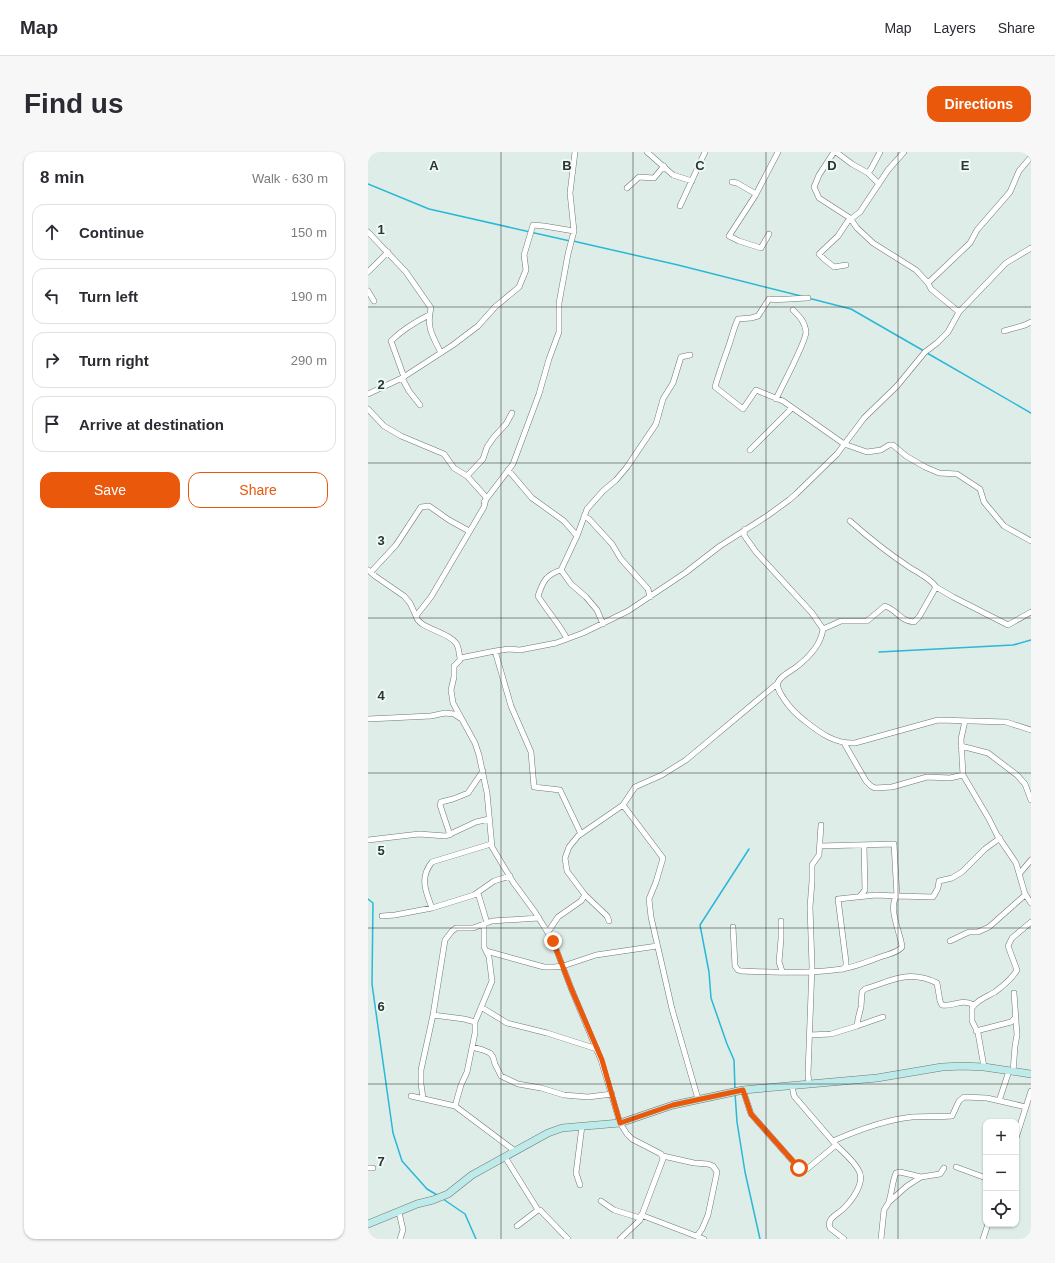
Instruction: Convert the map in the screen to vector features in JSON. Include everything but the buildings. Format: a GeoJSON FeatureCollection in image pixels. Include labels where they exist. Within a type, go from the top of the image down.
{"type":"FeatureCollection","features":[{"type":"Feature","properties":{"kind":"street"},"geometry":{"type":"LineString","coordinates":[[484,502],[513,464],[520,449],[559,332],[560,303],[568,254],[574,231],[570,193],[575,152]]}},
{"type":"Feature","properties":{"kind":"street"},"geometry":{"type":"LineString","coordinates":[[647,152],[673,175],[692,181]]}},
{"type":"Feature","properties":{"kind":"street"},"geometry":{"type":"LineString","coordinates":[[680,206],[705,152]]}},
{"type":"Feature","properties":{"kind":"street"},"geometry":{"type":"LineString","coordinates":[[769,234],[761,248],[729,236],[756,194],[778,152]]}},
{"type":"Feature","properties":{"kind":"street"},"geometry":{"type":"LineString","coordinates":[[879,184],[868,173],[835,152],[819,175],[814,187],[819,198],[850,218],[857,228],[872,243],[916,270],[938,296],[959,312]]}},
{"type":"Feature","properties":{"kind":"street"},"geometry":{"type":"LineString","coordinates":[[868,173],[872,169],[880,152]]}},
{"type":"Feature","properties":{"kind":"street"},"geometry":{"type":"LineString","coordinates":[[846,265],[834,267],[819,254],[838,236],[850,218],[860,212],[888,170],[904,152]]}},
{"type":"Feature","properties":{"kind":"street"},"geometry":{"type":"LineString","coordinates":[[928,283],[970,242],[977,230],[1010,192],[1019,171],[1031,157]]}},
{"type":"Feature","properties":{"kind":"street"},"geometry":{"type":"LineString","coordinates":[[627,188],[639,177],[654,178],[664,166]]}},
{"type":"Feature","properties":{"kind":"street"},"geometry":{"type":"LineString","coordinates":[[732,182],[737,183],[756,194]]}},
{"type":"Feature","properties":{"kind":"street"},"geometry":{"type":"LineString","coordinates":[[368,394],[403,377],[441,353],[478,326],[519,286],[526,270],[524,255],[533,225],[574,231]]}},
{"type":"Feature","properties":{"kind":"street"},"geometry":{"type":"LineString","coordinates":[[368,232],[406,272],[431,308],[429,315],[429,327],[441,353]]}},
{"type":"Feature","properties":{"kind":"street"},"geometry":{"type":"LineString","coordinates":[[460,658],[495,651],[509,649],[520,650],[556,643],[603,624],[650,597],[738,534],[745,532],[789,500],[837,454],[864,418],[897,386],[927,350],[948,332],[959,312],[1006,263],[1031,248]]}},
{"type":"Feature","properties":{"kind":"street"},"geometry":{"type":"LineString","coordinates":[[368,272],[388,252]]}},
{"type":"Feature","properties":{"kind":"street"},"geometry":{"type":"LineString","coordinates":[[368,291],[374,301]]}},
{"type":"Feature","properties":{"kind":"street"},"geometry":{"type":"LineString","coordinates":[[808,298],[769,300],[758,316],[738,319],[732,331],[715,387],[743,409],[756,390],[792,408],[844,444],[867,452],[880,450],[889,445],[894,445],[906,456],[925,467],[940,473],[957,474],[980,489],[984,502],[1004,526],[1031,541]]}},
{"type":"Feature","properties":{"kind":"street"},"geometry":{"type":"LineString","coordinates":[[776,399],[798,356],[806,333],[802,319],[793,310]]}},
{"type":"Feature","properties":{"kind":"street"},"geometry":{"type":"LineString","coordinates":[[420,405],[409,391],[391,342],[398,334],[429,315]]}},
{"type":"Feature","properties":{"kind":"street"},"geometry":{"type":"LineString","coordinates":[[1004,331],[1031,322]]}},
{"type":"Feature","properties":{"kind":"street"},"geometry":{"type":"LineString","coordinates":[[567,639],[561,627],[538,596],[541,585],[550,574],[561,570],[577,536],[584,516],[591,504],[616,480],[637,453],[656,424],[663,399],[673,383],[681,357],[690,355]]}},
{"type":"Feature","properties":{"kind":"street"},"geometry":{"type":"LineString","coordinates":[[750,450],[792,408]]}},
{"type":"Feature","properties":{"kind":"street"},"geometry":{"type":"LineString","coordinates":[[368,409],[384,426],[401,436],[444,454],[454,468],[467,476],[486,499],[484,502],[484,508],[431,597],[416,616]]}},
{"type":"Feature","properties":{"kind":"street"},"geometry":{"type":"LineString","coordinates":[[467,476],[483,459],[490,442],[506,424],[512,413]]}},
{"type":"Feature","properties":{"kind":"street"},"geometry":{"type":"LineString","coordinates":[[508,470],[532,498],[564,522],[577,536]]}},
{"type":"Feature","properties":{"kind":"street"},"geometry":{"type":"LineString","coordinates":[[469,531],[449,520],[429,506],[421,507],[396,545],[369,571],[404,596],[410,603],[418,621],[421,624],[446,634],[457,644],[460,660],[454,666],[454,677],[451,690],[453,703],[475,743],[483,771],[492,844],[495,853],[548,932],[597,1049],[620,1123],[632,1139],[662,1154],[663,1156],[694,1163],[708,1164],[713,1166],[717,1172],[708,1214],[702,1229],[693,1237]]}},
{"type":"Feature","properties":{"kind":"street"},"geometry":{"type":"LineString","coordinates":[[584,516],[589,519],[612,544],[621,559],[630,567],[648,589],[650,597]]}},
{"type":"Feature","properties":{"kind":"street"},"geometry":{"type":"LineString","coordinates":[[850,521],[892,555],[922,576],[933,581],[936,587],[1008,625],[1031,612]]}},
{"type":"Feature","properties":{"kind":"street"},"geometry":{"type":"LineString","coordinates":[[609,921],[607,916],[585,895],[567,870],[565,858],[569,847],[581,834],[623,805],[636,787],[662,775],[686,760],[778,683],[783,676],[808,656],[818,644],[823,634],[823,629],[812,613],[756,552],[745,532]]}},
{"type":"Feature","properties":{"kind":"street"},"geometry":{"type":"LineString","coordinates":[[561,570],[571,584],[586,597],[597,610],[603,624]]}},
{"type":"Feature","properties":{"kind":"street"},"geometry":{"type":"LineString","coordinates":[[823,629],[841,621],[867,621],[885,606],[891,608],[907,621],[914,622],[919,617],[936,587]]}},
{"type":"Feature","properties":{"kind":"street"},"geometry":{"type":"LineString","coordinates":[[495,651],[511,706],[531,752],[534,787],[560,790],[581,834]]}},
{"type":"Feature","properties":{"kind":"street"},"geometry":{"type":"LineString","coordinates":[[778,683],[778,689],[786,702],[797,715],[830,738],[844,743],[855,743],[938,720],[1006,722],[1031,730]]}},
{"type":"Feature","properties":{"kind":"street"},"geometry":{"type":"LineString","coordinates":[[368,719],[431,716],[445,713],[454,714],[462,720]]}},
{"type":"Feature","properties":{"kind":"street"},"geometry":{"type":"LineString","coordinates":[[964,721],[961,746],[963,775],[990,819],[994,830],[1013,858],[1020,873],[1026,895],[1031,903]]}},
{"type":"Feature","properties":{"kind":"street"},"geometry":{"type":"LineString","coordinates":[[844,743],[866,781],[875,788],[892,787],[927,777],[950,778],[963,775]]}},
{"type":"Feature","properties":{"kind":"street"},"geometry":{"type":"LineString","coordinates":[[961,746],[988,753],[1017,774],[1025,784],[1031,800]]}},
{"type":"Feature","properties":{"kind":"street"},"geometry":{"type":"LineString","coordinates":[[450,834],[440,805],[441,802],[468,793],[483,771]]}},
{"type":"Feature","properties":{"kind":"street"},"geometry":{"type":"LineString","coordinates":[[623,805],[663,858],[649,899],[657,946],[672,1009],[698,1099]]}},
{"type":"Feature","properties":{"kind":"street"},"geometry":{"type":"LineString","coordinates":[[368,840],[419,834],[441,836],[450,834],[476,822],[489,819]]}},
{"type":"Feature","properties":{"kind":"street"},"geometry":{"type":"LineString","coordinates":[[809,1084],[812,973],[810,908],[812,865],[819,855],[821,825]]}},
{"type":"Feature","properties":{"kind":"street"},"geometry":{"type":"LineString","coordinates":[[843,969],[846,962],[838,899],[876,895],[933,897],[938,888],[939,881],[952,878],[962,872],[1000,838]]}},
{"type":"Feature","properties":{"kind":"street"},"geometry":{"type":"LineString","coordinates":[[432,908],[425,887],[425,880],[426,869],[432,862],[492,844]]}},
{"type":"Feature","properties":{"kind":"street"},"geometry":{"type":"LineString","coordinates":[[733,927],[736,966],[738,970],[741,971],[812,973],[843,969],[900,949],[902,945],[893,903],[897,896],[894,844],[820,846]]}},
{"type":"Feature","properties":{"kind":"street"},"geometry":{"type":"LineString","coordinates":[[860,896],[865,890],[864,845]]}},
{"type":"Feature","properties":{"kind":"street"},"geometry":{"type":"LineString","coordinates":[[1020,873],[1031,860]]}},
{"type":"Feature","properties":{"kind":"street"},"geometry":{"type":"LineString","coordinates":[[382,916],[432,908],[478,894],[484,887],[494,881],[510,876]]}},
{"type":"Feature","properties":{"kind":"street"},"geometry":{"type":"LineString","coordinates":[[455,1106],[461,1085],[467,1072],[475,1022],[492,981],[489,957],[484,947],[485,924],[478,894]]}},
{"type":"Feature","properties":{"kind":"street"},"geometry":{"type":"LineString","coordinates":[[548,932],[558,917],[581,902],[585,895]]}},
{"type":"Feature","properties":{"kind":"street"},"geometry":{"type":"LineString","coordinates":[[950,941],[969,932],[978,932],[989,928],[1026,895]]}},
{"type":"Feature","properties":{"kind":"street"},"geometry":{"type":"LineString","coordinates":[[423,1098],[421,1070],[433,1015],[445,940],[453,930],[473,928],[492,921],[539,918]]}},
{"type":"Feature","properties":{"kind":"street"},"geometry":{"type":"LineString","coordinates":[[781,922],[781,939],[778,962],[782,971]]}},
{"type":"Feature","properties":{"kind":"street"},"geometry":{"type":"LineString","coordinates":[[984,1067],[976,1031],[972,1021],[972,1008],[974,1005],[1001,987],[1015,974],[1017,970],[1008,946],[1012,938],[1031,922]]}},
{"type":"Feature","properties":{"kind":"street"},"geometry":{"type":"LineString","coordinates":[[486,951],[544,967],[563,966],[596,955],[657,946]]}},
{"type":"Feature","properties":{"kind":"street"},"geometry":{"type":"LineString","coordinates":[[858,1026],[862,992],[865,989],[892,979],[915,976],[930,979],[937,983],[942,1005],[947,1006],[956,1002],[967,1002],[974,1005]]}},
{"type":"Feature","properties":{"kind":"street"},"geometry":{"type":"LineString","coordinates":[[999,1101],[1011,1072],[1017,1035],[1014,993]]}},
{"type":"Feature","properties":{"kind":"street"},"geometry":{"type":"LineString","coordinates":[[481,1007],[507,1023],[547,1033],[597,1049]]}},
{"type":"Feature","properties":{"kind":"street"},"geometry":{"type":"LineString","coordinates":[[433,1015],[475,1022]]}},
{"type":"Feature","properties":{"kind":"street"},"geometry":{"type":"LineString","coordinates":[[810,1035],[831,1034],[858,1026],[883,1016]]}},
{"type":"Feature","properties":{"kind":"street"},"geometry":{"type":"LineString","coordinates":[[976,1031],[1011,1022],[1015,1018]]}},
{"type":"Feature","properties":{"kind":"street"},"geometry":{"type":"LineString","coordinates":[[472,1047],[490,1053],[493,1056],[501,1076],[518,1084],[541,1088],[564,1095],[582,1097],[612,1094]]}},
{"type":"Feature","properties":{"kind":"street"},"geometry":{"type":"LineString","coordinates":[[368,1224],[448,1194],[472,1175],[548,1133],[562,1128],[620,1123],[673,1105],[741,1090],[878,1078],[942,1067],[984,1067],[1031,1074]]}},
{"type":"Feature","properties":{"kind":"street"},"geometry":{"type":"LineString","coordinates":[[792,1086],[794,1096],[834,1143],[852,1161],[861,1176],[860,1183],[846,1207],[832,1218],[830,1222],[830,1227],[837,1236],[844,1239]]}},
{"type":"Feature","properties":{"kind":"street"},"geometry":{"type":"LineString","coordinates":[[741,1090],[751,1114],[801,1170],[807,1169],[834,1143],[859,1130],[896,1119],[952,1116],[959,1101],[964,1097],[999,1101],[1026,1107]]}},
{"type":"Feature","properties":{"kind":"street"},"geometry":{"type":"LineString","coordinates":[[1019,1129],[1031,1091]]}},
{"type":"Feature","properties":{"kind":"street"},"geometry":{"type":"LineString","coordinates":[[411,1096],[455,1106],[515,1151]]}},
{"type":"Feature","properties":{"kind":"street"},"geometry":{"type":"LineString","coordinates":[[580,1185],[576,1174],[582,1126]]}},
{"type":"Feature","properties":{"kind":"street"},"geometry":{"type":"LineString","coordinates":[[620,1239],[640,1220],[662,1163],[663,1156]]}},
{"type":"Feature","properties":{"kind":"street"},"geometry":{"type":"LineString","coordinates":[[505,1157],[538,1210],[541,1211],[568,1239]]}},
{"type":"Feature","properties":{"kind":"street"},"geometry":{"type":"LineString","coordinates":[[956,1167],[983,1177]]}},
{"type":"Feature","properties":{"kind":"street"},"geometry":{"type":"LineString","coordinates":[[889,1202],[896,1173],[900,1172],[921,1177],[940,1174],[944,1168]]}},
{"type":"Feature","properties":{"kind":"street"},"geometry":{"type":"LineString","coordinates":[[881,1239],[884,1210],[889,1202],[907,1186],[921,1177]]}},
{"type":"Feature","properties":{"kind":"street"},"geometry":{"type":"LineString","coordinates":[[601,1201],[614,1210],[641,1216],[693,1237],[704,1239]]}},
{"type":"Feature","properties":{"kind":"street"},"geometry":{"type":"LineString","coordinates":[[517,1226],[538,1210]]}},
{"type":"Feature","properties":{"kind":"street"},"geometry":{"type":"LineString","coordinates":[[398,1212],[403,1230],[400,1239]]}},
{"type":"Feature","properties":{"kind":"street"},"geometry":{"type":"LineString","coordinates":[[983,1239],[987,1227]]}},
{"type":"Feature","properties":{"kind":"waterway"},"geometry":{"type":"LineString","coordinates":[[368,184],[429,209],[570,241]]}},
{"type":"Feature","properties":{"kind":"waterway"},"geometry":{"type":"LineString","coordinates":[[573,241],[678,265],[801,296]]}},
{"type":"Feature","properties":{"kind":"waterway"},"geometry":{"type":"LineString","coordinates":[[808,298],[851,309],[924,351]]}},
{"type":"Feature","properties":{"kind":"waterway"},"geometry":{"type":"LineString","coordinates":[[927,353],[1031,413]]}},
{"type":"Feature","properties":{"kind":"waterway"},"geometry":{"type":"LineString","coordinates":[[879,652],[1013,645],[1031,640]]}},
{"type":"Feature","properties":{"kind":"waterway"},"geometry":{"type":"LineString","coordinates":[[735,1090],[734,1060],[711,998],[709,972],[700,925],[749,849]]}},
{"type":"Feature","properties":{"kind":"waterway"},"geometry":{"type":"LineString","coordinates":[[368,899],[373,903],[372,984],[393,1133],[402,1161],[427,1189],[437,1195]]}},
{"type":"Feature","properties":{"kind":"waterway"},"geometry":{"type":"LineString","coordinates":[[735,1093],[737,1122],[745,1172],[760,1239]]}},
{"type":"Feature","properties":{"kind":"waterway"},"geometry":{"type":"LineString","coordinates":[[443,1199],[465,1214],[476,1239]]}},
{"type":"Feature","properties":{"kind":"route"},"geometry":{"type":"LineString","coordinates":[[553,941],[571,988],[602,1060],[620,1123],[673,1105],[743,1090],[751,1114],[799,1168]]}}]}
